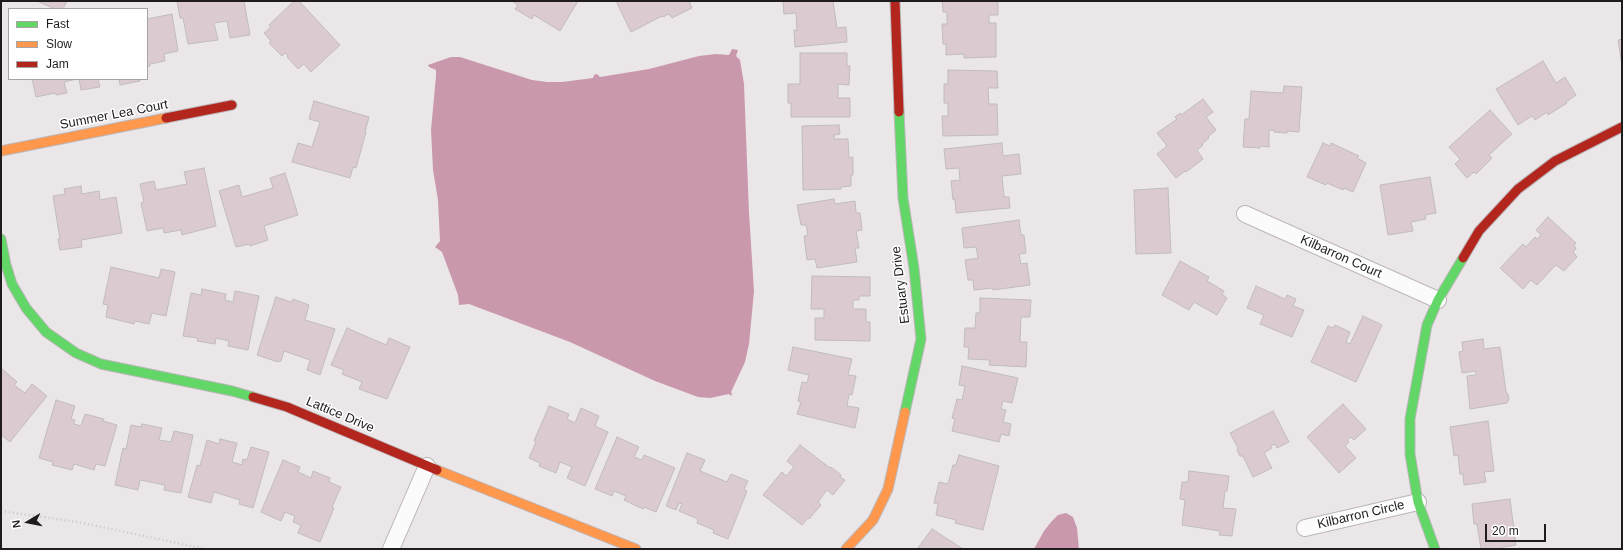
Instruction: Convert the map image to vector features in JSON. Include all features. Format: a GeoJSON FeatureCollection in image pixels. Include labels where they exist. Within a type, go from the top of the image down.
{"type":"FeatureCollection","features":[{"type":"Feature","properties":{"kind":"street","name":"Estuary Drive"},"geometry":{"type":"LineString","coordinates":[[846,549],[873,520],[888,489],[921,338],[914,268],[903,198],[895,1]]}},
{"type":"Feature","properties":{"kind":"street","name":"Summer Lea Court"},"geometry":{"type":"LineString","coordinates":[[1,151],[232,105]]}},
{"type":"Feature","properties":{"kind":"street"},"geometry":{"type":"LineString","coordinates":[[1435,549],[1418,502],[1410,454],[1410,419],[1427,325],[1438,300],[1479,230],[1518,189],[1555,161],[1622,127]]}},
{"type":"Feature","properties":{"kind":"street","name":"Kilbarron Court"},"geometry":{"type":"LineString","coordinates":[[1245,214],[1438,300]]}},
{"type":"Feature","properties":{"kind":"street","name":"Lattice Drive"},"geometry":{"type":"LineString","coordinates":[[1,239],[6,265],[12,284],[34,319],[46,332],[68,348],[101,364],[232,391],[287,407],[426,466],[636,549]]}},
{"type":"Feature","properties":{"kind":"street"},"geometry":{"type":"LineString","coordinates":[[391,549],[426,466]]}},
{"type":"Feature","properties":{"kind":"street","name":"Kilbarron Circle"},"geometry":{"type":"LineString","coordinates":[[1305,528],[1418,502]]}},
{"type":"Feature","properties":{"kind":"path"},"geometry":{"type":"LineString","coordinates":[[1,511],[77,522],[206,549]]}},
{"type":"Feature","properties":{"kind":"shaded area"},"geometry":{"type":"Polygon","coordinates":[[[732,49],[738,50],[736,56],[740,60],[744,84],[749,213],[754,291],[749,344],[745,362],[731,392],[731,396],[729,394],[710,398],[698,397],[655,381],[570,342],[469,304],[459,305],[458,295],[442,252],[435,247],[440,241],[438,200],[433,170],[431,130],[436,70],[428,65],[451,57],[460,57],[532,80],[562,82],[593,78],[594,75],[597,74],[600,77],[649,69],[699,56],[716,54],[729,55],[732,49]]]}},
{"type":"Feature","properties":{"kind":"shaded area"},"geometry":{"type":"Polygon","coordinates":[[[1066,513],[1073,517],[1077,528],[1079,549],[1034,549],[1051,522],[1058,515],[1066,513]]]}},
{"type":"Feature","properties":{"kind":"building"},"geometry":{"type":"Polygon","coordinates":[[[37,1],[67,1],[64,8],[53,8],[37,1]]]}},
{"type":"Feature","properties":{"kind":"building"},"geometry":{"type":"Polygon","coordinates":[[[177,1],[244,1],[250,35],[230,38],[227,21],[214,23],[218,40],[188,44],[183,18],[180,18],[177,1]]]}},
{"type":"Feature","properties":{"kind":"building"},"geometry":{"type":"Polygon","coordinates":[[[294,1],[299,1],[340,45],[311,72],[304,64],[298,69],[285,53],[282,56],[269,43],[271,41],[264,33],[271,27],[269,25],[294,1]]]}},
{"type":"Feature","properties":{"kind":"building"},"geometry":{"type":"Polygon","coordinates":[[[512,1],[578,1],[560,31],[534,15],[532,19],[515,9],[518,5],[512,1]]]}},
{"type":"Feature","properties":{"kind":"building"},"geometry":{"type":"Polygon","coordinates":[[[616,1],[689,1],[692,8],[672,18],[669,14],[663,17],[662,16],[631,32],[616,1]]]}},
{"type":"Feature","properties":{"kind":"building"},"geometry":{"type":"Polygon","coordinates":[[[783,1],[833,1],[837,28],[846,27],[847,42],[795,47],[794,30],[797,30],[796,13],[784,14],[783,1]]]}},
{"type":"Feature","properties":{"kind":"building"},"geometry":{"type":"Polygon","coordinates":[[[942,1],[998,1],[998,15],[989,15],[989,23],[996,23],[996,57],[964,58],[964,54],[946,55],[946,44],[943,44],[942,24],[947,24],[947,12],[943,12],[942,1]]]}},
{"type":"Feature","properties":{"kind":"building"},"geometry":{"type":"Polygon","coordinates":[[[172,14],[178,51],[164,54],[165,61],[150,64],[148,67],[148,19],[172,14]]]}},
{"type":"Feature","properties":{"kind":"building"},"geometry":{"type":"Polygon","coordinates":[[[1622,39],[1622,65],[1618,40],[1622,39]]]}},
{"type":"Feature","properties":{"kind":"building"},"geometry":{"type":"Polygon","coordinates":[[[800,53],[847,53],[847,66],[850,66],[849,85],[838,84],[838,98],[850,98],[850,117],[791,117],[791,103],[788,103],[788,84],[800,84],[800,53]]]}},
{"type":"Feature","properties":{"kind":"building"},"geometry":{"type":"Polygon","coordinates":[[[1543,61],[1556,83],[1565,77],[1576,95],[1566,102],[1567,103],[1548,115],[1547,112],[1535,120],[1532,116],[1518,125],[1496,89],[1543,61]]]}},
{"type":"Feature","properties":{"kind":"building"},"geometry":{"type":"Polygon","coordinates":[[[948,70],[997,71],[998,88],[988,88],[989,104],[997,104],[998,135],[943,136],[942,116],[948,116],[948,103],[944,103],[944,84],[948,84],[948,70]]]}},
{"type":"Feature","properties":{"kind":"building"},"geometry":{"type":"Polygon","coordinates":[[[32,80],[73,80],[64,82],[67,93],[56,95],[55,93],[36,97],[32,80]]]}},
{"type":"Feature","properties":{"kind":"building"},"geometry":{"type":"Polygon","coordinates":[[[79,80],[98,80],[100,87],[81,90],[79,80]]]}},
{"type":"Feature","properties":{"kind":"building"},"geometry":{"type":"Polygon","coordinates":[[[119,80],[140,80],[140,81],[120,85],[119,80]]]}},
{"type":"Feature","properties":{"kind":"building"},"geometry":{"type":"Polygon","coordinates":[[[1284,86],[1302,87],[1299,132],[1287,131],[1287,133],[1269,130],[1269,147],[1243,147],[1245,119],[1249,119],[1251,91],[1283,93],[1284,86]]]}},
{"type":"Feature","properties":{"kind":"building"},"geometry":{"type":"Polygon","coordinates":[[[1203,99],[1213,112],[1206,117],[1216,130],[1197,150],[1203,159],[1176,178],[1157,154],[1167,146],[1157,133],[1177,119],[1175,117],[1180,113],[1181,115],[1203,99]]]}},
{"type":"Feature","properties":{"kind":"building"},"geometry":{"type":"Polygon","coordinates":[[[314,101],[369,117],[356,168],[353,167],[350,178],[292,162],[298,143],[312,147],[320,122],[309,119],[314,101]]]}},
{"type":"Feature","properties":{"kind":"building"},"geometry":{"type":"Polygon","coordinates":[[[1490,110],[1512,134],[1489,155],[1492,158],[1476,174],[1474,172],[1467,178],[1455,164],[1460,159],[1449,147],[1490,110]]]}},
{"type":"Feature","properties":{"kind":"building"},"geometry":{"type":"Polygon","coordinates":[[[839,125],[840,134],[834,135],[834,139],[848,139],[849,158],[853,157],[853,175],[851,175],[851,186],[841,187],[841,189],[803,190],[802,126],[839,125]]]}},
{"type":"Feature","properties":{"kind":"building"},"geometry":{"type":"Polygon","coordinates":[[[1002,143],[1003,156],[1019,154],[1021,174],[1002,176],[1004,197],[1009,197],[1010,208],[956,213],[951,181],[960,180],[959,168],[946,169],[944,149],[1002,143]]]}},
{"type":"Feature","properties":{"kind":"building"},"geometry":{"type":"Polygon","coordinates":[[[1323,143],[1330,146],[1331,143],[1359,156],[1357,158],[1366,163],[1353,192],[1344,188],[1343,190],[1327,183],[1326,185],[1307,177],[1323,143]]]}},
{"type":"Feature","properties":{"kind":"building"},"geometry":{"type":"Polygon","coordinates":[[[204,168],[216,226],[182,235],[181,230],[164,233],[163,228],[147,231],[141,203],[144,202],[140,184],[154,181],[156,190],[187,184],[184,172],[204,168]]]}},
{"type":"Feature","properties":{"kind":"building"},"geometry":{"type":"Polygon","coordinates":[[[285,173],[298,215],[264,226],[268,240],[250,246],[250,244],[236,247],[219,191],[239,185],[242,197],[273,188],[270,178],[285,173]]]}},
{"type":"Feature","properties":{"kind":"building"},"geometry":{"type":"Polygon","coordinates":[[[1430,177],[1436,213],[1425,215],[1426,219],[1411,222],[1413,231],[1388,235],[1380,185],[1430,177]]]}},
{"type":"Feature","properties":{"kind":"building"},"geometry":{"type":"Polygon","coordinates":[[[81,186],[82,194],[99,191],[100,200],[116,197],[122,233],[81,240],[82,247],[60,250],[58,239],[60,239],[53,196],[65,194],[64,189],[81,186]]]}},
{"type":"Feature","properties":{"kind":"building"},"geometry":{"type":"Polygon","coordinates":[[[1168,188],[1171,253],[1136,254],[1134,190],[1168,188]]]}},
{"type":"Feature","properties":{"kind":"building"},"geometry":{"type":"Polygon","coordinates":[[[834,199],[835,204],[855,201],[856,213],[860,213],[862,230],[856,231],[859,248],[855,248],[857,262],[817,268],[815,259],[807,260],[804,236],[808,235],[806,225],[801,225],[797,205],[834,199]]]}},
{"type":"Feature","properties":{"kind":"building"},"geometry":{"type":"Polygon","coordinates":[[[1548,217],[1576,243],[1574,245],[1576,249],[1573,252],[1577,257],[1564,271],[1556,265],[1537,285],[1531,280],[1523,289],[1500,268],[1523,244],[1526,247],[1535,237],[1537,239],[1541,235],[1536,230],[1548,217]]]}},
{"type":"Feature","properties":{"kind":"building"},"geometry":{"type":"Polygon","coordinates":[[[1019,220],[1021,235],[1024,235],[1026,253],[1019,254],[1021,264],[1027,263],[1030,285],[993,290],[993,288],[974,290],[973,280],[968,280],[965,260],[978,258],[976,247],[964,248],[962,228],[1019,220]]]}},
{"type":"Feature","properties":{"kind":"building"},"geometry":{"type":"Polygon","coordinates":[[[1180,261],[1209,277],[1207,281],[1224,291],[1222,294],[1227,298],[1217,315],[1194,302],[1189,310],[1162,295],[1180,261]]]}},
{"type":"Feature","properties":{"kind":"building"},"geometry":{"type":"Polygon","coordinates":[[[111,267],[159,278],[161,269],[175,272],[166,316],[152,313],[149,324],[135,321],[134,324],[106,317],[108,305],[103,304],[111,267]]]}},
{"type":"Feature","properties":{"kind":"building"},"geometry":{"type":"Polygon","coordinates":[[[812,276],[870,277],[870,296],[859,296],[859,300],[853,300],[853,309],[866,309],[866,322],[870,322],[870,341],[815,340],[815,318],[824,318],[824,309],[811,309],[812,276]]]}},
{"type":"Feature","properties":{"kind":"building"},"geometry":{"type":"Polygon","coordinates":[[[1256,286],[1285,299],[1287,295],[1296,299],[1293,306],[1304,310],[1292,337],[1260,324],[1264,315],[1247,308],[1256,286]]]}},
{"type":"Feature","properties":{"kind":"building"},"geometry":{"type":"Polygon","coordinates":[[[202,289],[226,294],[225,300],[233,302],[235,291],[259,296],[248,350],[228,346],[229,341],[216,338],[215,344],[197,341],[198,338],[183,336],[191,293],[201,295],[202,289]]]}},
{"type":"Feature","properties":{"kind":"building"},"geometry":{"type":"Polygon","coordinates":[[[276,297],[291,302],[293,299],[309,305],[305,320],[335,329],[320,375],[307,370],[310,360],[284,351],[281,361],[278,362],[257,355],[276,297]]]}},
{"type":"Feature","properties":{"kind":"building"},"geometry":{"type":"Polygon","coordinates":[[[980,298],[1031,300],[1030,317],[1021,317],[1020,342],[1027,342],[1026,367],[989,365],[990,360],[968,359],[969,347],[964,347],[965,328],[975,328],[976,313],[980,313],[980,298]]]}},
{"type":"Feature","properties":{"kind":"building"},"geometry":{"type":"Polygon","coordinates":[[[1363,316],[1382,325],[1356,382],[1311,362],[1328,326],[1333,328],[1335,325],[1350,332],[1346,342],[1350,344],[1363,316]]]}},
{"type":"Feature","properties":{"kind":"building"},"geometry":{"type":"Polygon","coordinates":[[[347,328],[386,345],[389,338],[410,347],[387,399],[359,389],[362,382],[342,374],[344,370],[331,365],[347,328]]]}},
{"type":"Feature","properties":{"kind":"building"},"geometry":{"type":"Polygon","coordinates":[[[1483,339],[1484,349],[1500,347],[1506,392],[1509,399],[1507,403],[1470,409],[1467,376],[1476,375],[1476,371],[1462,373],[1459,352],[1463,351],[1462,342],[1483,339]]]}},
{"type":"Feature","properties":{"kind":"building"},"geometry":{"type":"Polygon","coordinates":[[[793,347],[852,359],[848,375],[856,376],[852,395],[849,394],[847,406],[859,408],[855,428],[797,414],[801,402],[798,401],[802,382],[807,383],[809,375],[788,370],[793,347]]]}},
{"type":"Feature","properties":{"kind":"building"},"geometry":{"type":"Polygon","coordinates":[[[962,366],[1018,378],[1012,403],[1003,401],[1001,409],[1006,410],[1003,422],[1011,424],[1009,436],[1001,434],[999,442],[952,431],[955,419],[952,418],[957,399],[962,400],[965,386],[959,385],[962,366]]]}},
{"type":"Feature","properties":{"kind":"building"},"geometry":{"type":"Polygon","coordinates":[[[1,368],[17,382],[14,385],[25,393],[32,384],[47,396],[10,442],[1,435],[1,368]]]}},
{"type":"Feature","properties":{"kind":"building"},"geometry":{"type":"Polygon","coordinates":[[[56,400],[75,406],[71,419],[75,420],[74,424],[81,426],[85,414],[104,419],[103,421],[117,425],[105,466],[96,464],[94,470],[74,464],[72,470],[52,465],[53,462],[39,458],[56,400]]]}},
{"type":"Feature","properties":{"kind":"building"},"geometry":{"type":"Polygon","coordinates":[[[1343,404],[1366,429],[1354,440],[1351,437],[1347,440],[1349,442],[1345,446],[1356,458],[1339,473],[1307,437],[1343,404]]]}},
{"type":"Feature","properties":{"kind":"building"},"geometry":{"type":"Polygon","coordinates":[[[549,406],[569,414],[567,419],[575,423],[581,408],[599,416],[595,426],[608,432],[585,486],[567,478],[572,467],[560,462],[556,473],[539,466],[540,463],[529,458],[536,442],[534,441],[549,406]]]}},
{"type":"Feature","properties":{"kind":"building"},"geometry":{"type":"Polygon","coordinates":[[[1273,411],[1289,442],[1277,448],[1275,444],[1271,446],[1272,448],[1264,453],[1272,468],[1253,477],[1243,456],[1240,456],[1237,450],[1238,448],[1230,433],[1273,411]]]}},
{"type":"Feature","properties":{"kind":"building"},"geometry":{"type":"Polygon","coordinates":[[[1488,421],[1494,471],[1484,472],[1486,482],[1464,485],[1463,474],[1460,474],[1458,455],[1454,456],[1450,427],[1488,421]]]}},
{"type":"Feature","properties":{"kind":"building"},"geometry":{"type":"Polygon","coordinates":[[[142,424],[162,428],[159,440],[171,442],[174,431],[193,435],[181,493],[164,490],[165,485],[140,480],[138,490],[115,485],[123,448],[126,449],[131,425],[141,427],[142,424]]]}},
{"type":"Feature","properties":{"kind":"building"},"geometry":{"type":"Polygon","coordinates":[[[617,437],[639,447],[634,457],[642,460],[644,455],[675,468],[656,512],[644,507],[643,509],[624,500],[626,496],[614,491],[612,496],[595,489],[617,437]]]}},
{"type":"Feature","properties":{"kind":"building"},"geometry":{"type":"Polygon","coordinates":[[[220,439],[237,443],[232,462],[242,465],[243,459],[247,460],[251,447],[269,452],[253,508],[239,504],[240,500],[214,492],[211,503],[188,497],[197,465],[200,466],[207,440],[219,444],[220,439]]]}},
{"type":"Feature","properties":{"kind":"building"},"geometry":{"type":"Polygon","coordinates":[[[800,445],[830,468],[831,467],[841,475],[840,477],[845,480],[833,495],[827,490],[818,502],[821,505],[802,525],[763,495],[782,472],[786,476],[794,467],[787,461],[800,445]]]}},
{"type":"Feature","properties":{"kind":"building"},"geometry":{"type":"Polygon","coordinates":[[[687,453],[705,460],[700,471],[727,482],[731,474],[748,481],[744,489],[747,491],[728,539],[713,533],[714,530],[697,523],[698,519],[679,511],[682,504],[679,503],[676,510],[666,506],[687,453]]]}},
{"type":"Feature","properties":{"kind":"building"},"geometry":{"type":"Polygon","coordinates":[[[959,455],[999,466],[983,530],[955,523],[956,520],[936,515],[938,504],[934,503],[939,482],[948,484],[953,465],[956,465],[959,455]]]}},
{"type":"Feature","properties":{"kind":"building"},"geometry":{"type":"Polygon","coordinates":[[[283,460],[300,467],[298,472],[311,478],[313,471],[330,478],[329,482],[341,487],[332,507],[334,508],[320,542],[298,533],[301,525],[293,522],[295,516],[285,512],[281,521],[261,512],[283,460]]]}},
{"type":"Feature","properties":{"kind":"building"},"geometry":{"type":"Polygon","coordinates":[[[1189,471],[1229,476],[1223,508],[1236,509],[1232,536],[1219,535],[1220,531],[1182,525],[1185,500],[1180,499],[1182,482],[1188,482],[1189,471]]]}},
{"type":"Feature","properties":{"kind":"building"},"geometry":{"type":"Polygon","coordinates":[[[1510,499],[1516,545],[1503,547],[1503,549],[1481,549],[1477,524],[1474,524],[1472,504],[1510,499]]]}},
{"type":"Feature","properties":{"kind":"building"},"geometry":{"type":"Polygon","coordinates":[[[932,529],[963,549],[917,549],[932,529]]]}},
{"type":"Feature","properties":{"kind":"traffic: fast"},"geometry":{"type":"LineString","coordinates":[[899,112],[903,198],[914,268],[921,339],[905,412]]}},
{"type":"Feature","properties":{"kind":"traffic: fast"},"geometry":{"type":"LineString","coordinates":[[1,239],[6,265],[12,284],[26,308],[46,332],[76,353],[101,364],[232,391],[253,397]]}},
{"type":"Feature","properties":{"kind":"traffic: fast"},"geometry":{"type":"LineString","coordinates":[[1435,549],[1418,502],[1410,454],[1410,419],[1427,325],[1438,300],[1463,258]]}},
{"type":"Feature","properties":{"kind":"traffic: slow"},"geometry":{"type":"LineString","coordinates":[[1,151],[166,118]]}},
{"type":"Feature","properties":{"kind":"traffic: slow"},"geometry":{"type":"LineString","coordinates":[[846,549],[873,520],[888,489],[905,412]]}},
{"type":"Feature","properties":{"kind":"traffic: slow"},"geometry":{"type":"LineString","coordinates":[[437,470],[636,549]]}},
{"type":"Feature","properties":{"kind":"traffic: jam"},"geometry":{"type":"LineString","coordinates":[[895,1],[899,112]]}},
{"type":"Feature","properties":{"kind":"traffic: jam"},"geometry":{"type":"LineString","coordinates":[[166,118],[232,105]]}},
{"type":"Feature","properties":{"kind":"traffic: jam"},"geometry":{"type":"LineString","coordinates":[[1463,258],[1479,231],[1518,189],[1555,161],[1622,127]]}},
{"type":"Feature","properties":{"kind":"traffic: jam"},"geometry":{"type":"LineString","coordinates":[[253,397],[287,407],[437,470]]}}]}
